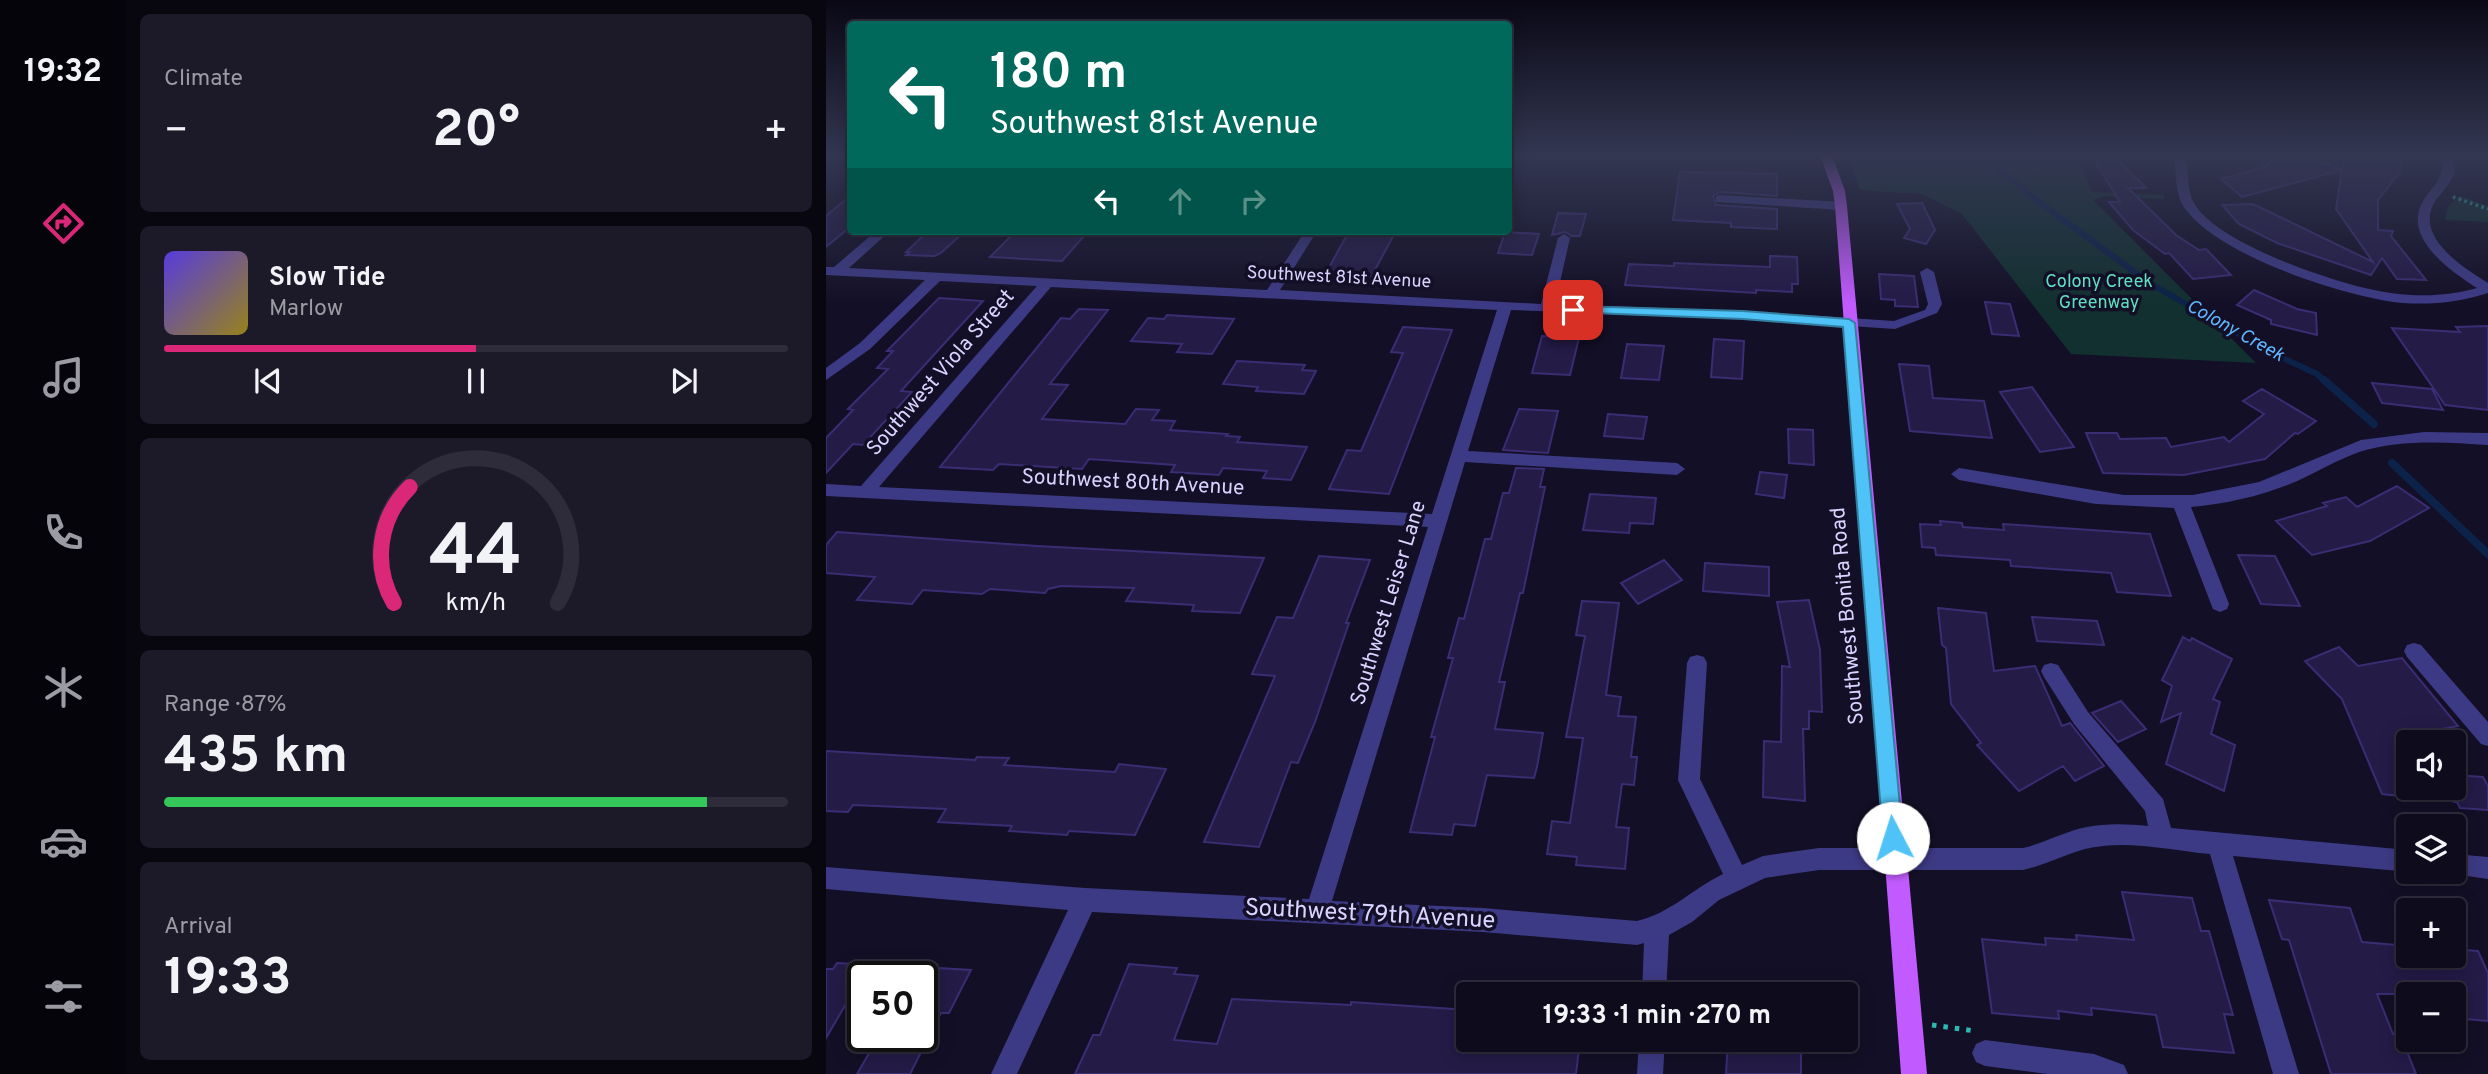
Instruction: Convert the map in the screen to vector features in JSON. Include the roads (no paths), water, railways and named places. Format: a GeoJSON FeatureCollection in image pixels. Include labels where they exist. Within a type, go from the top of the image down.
{"type":"FeatureCollection","features":[{"type":"Feature","properties":{"kind":"main road","name":"Southwest Bonita Road"},"geometry":{"type":"LineString","coordinates":[[1841,206],[1914,1074]]}},
{"type":"Feature","properties":{"kind":"street"},"geometry":{"type":"LineString","coordinates":[[1826,205],[1841,206]]}},
{"type":"Feature","properties":{"kind":"street"},"geometry":{"type":"LineString","coordinates":[[2189,205],[2217,232],[2250,250],[2329,281],[2385,296],[2426,300],[2467,296],[2488,289]]}},
{"type":"Feature","properties":{"kind":"street"},"geometry":{"type":"LineString","coordinates":[[2427,205],[2423,214],[2430,238],[2449,262],[2488,289]]}},
{"type":"Feature","properties":{"kind":"street"},"geometry":{"type":"LineString","coordinates":[[832,271],[879,235]]}},
{"type":"Feature","properties":{"kind":"street"},"geometry":{"type":"LineString","coordinates":[[1272,293],[1308,235]]}},
{"type":"Feature","properties":{"kind":"street"},"geometry":{"type":"LineString","coordinates":[[1547,308],[1564,238]]}},
{"type":"Feature","properties":{"kind":"street","name":"Southwest 81st Avenue"},"geometry":{"type":"LineString","coordinates":[[832,271],[1505,306],[1743,315],[1895,326],[1930,313],[1934,304],[1927,272]]}},
{"type":"Feature","properties":{"kind":"street"},"geometry":{"type":"LineString","coordinates":[[826,375],[865,345],[937,276]]}},
{"type":"Feature","properties":{"kind":"street","name":"Southwest Viola Street"},"geometry":{"type":"LineString","coordinates":[[865,492],[1049,281]]}},
{"type":"Feature","properties":{"kind":"street","name":"Southwest Leiser Lane"},"geometry":{"type":"LineString","coordinates":[[1316,913],[1505,306]]}},
{"type":"Feature","properties":{"kind":"street"},"geometry":{"type":"LineString","coordinates":[[1959,474],[1994,478],[2073,496],[2180,502],[2252,491],[2347,451],[2392,439],[2446,436],[2488,439]]}},
{"type":"Feature","properties":{"kind":"street"},"geometry":{"type":"LineString","coordinates":[[1458,456],[1677,469]]}},
{"type":"Feature","properties":{"kind":"street","name":"Southwest 80th Avenue"},"geometry":{"type":"LineString","coordinates":[[826,490],[1438,521]]}},
{"type":"Feature","properties":{"kind":"street"},"geometry":{"type":"LineString","coordinates":[[2180,502],[2220,604]]}},
{"type":"Feature","properties":{"kind":"street"},"geometry":{"type":"LineString","coordinates":[[2414,651],[2488,737]]}},
{"type":"Feature","properties":{"kind":"street"},"geometry":{"type":"LineString","coordinates":[[1697,663],[1689,780],[1736,877]]}},
{"type":"Feature","properties":{"kind":"street"},"geometry":{"type":"LineString","coordinates":[[2051,671],[2081,718],[2155,806],[2162,839]]}},
{"type":"Feature","properties":{"kind":"street","name":"Southwest 79th Avenue"},"geometry":{"type":"LineString","coordinates":[[826,878],[1085,900],[1483,920],[1637,933],[1657,928],[1684,914],[1710,892],[1736,877],[1763,867],[1819,859],[2023,859],[2046,854],[2085,838],[2125,835],[2396,860]]}},
{"type":"Feature","properties":{"kind":"street"},"geometry":{"type":"LineString","coordinates":[[2218,844],[2286,1074]]}},
{"type":"Feature","properties":{"kind":"street"},"geometry":{"type":"LineString","coordinates":[[2466,866],[2488,869]]}},
{"type":"Feature","properties":{"kind":"street"},"geometry":{"type":"LineString","coordinates":[[1004,1074],[1085,900]]}},
{"type":"Feature","properties":{"kind":"street"},"geometry":{"type":"LineString","coordinates":[[1655,982],[1657,928]]}},
{"type":"Feature","properties":{"kind":"street"},"geometry":{"type":"LineString","coordinates":[[1650,1074],[1651,1052]]}},
{"type":"Feature","properties":{"kind":"street"},"geometry":{"type":"LineString","coordinates":[[1985,1054],[2094,1066],[2115,1074]]}},
{"type":"Feature","properties":{"kind":"waterway","name":"Colony Creek"},"geometry":{"type":"LineString","coordinates":[[2043,205],[2151,284],[2270,352],[2317,374],[2326,382]]}},
{"type":"Feature","properties":{"kind":"waterway","name":"Colony Creek"},"geometry":{"type":"LineString","coordinates":[[2324,380],[2374,424]]}},
{"type":"Feature","properties":{"kind":"waterway","name":"Colony Creek"},"geometry":{"type":"LineString","coordinates":[[2392,463],[2488,554]]}},
{"type":"Feature","properties":{"kind":"park label","name":"Colony Creek Greenway"},"geometry":{"type":"Point","coordinates":[2099,292]}}]}
